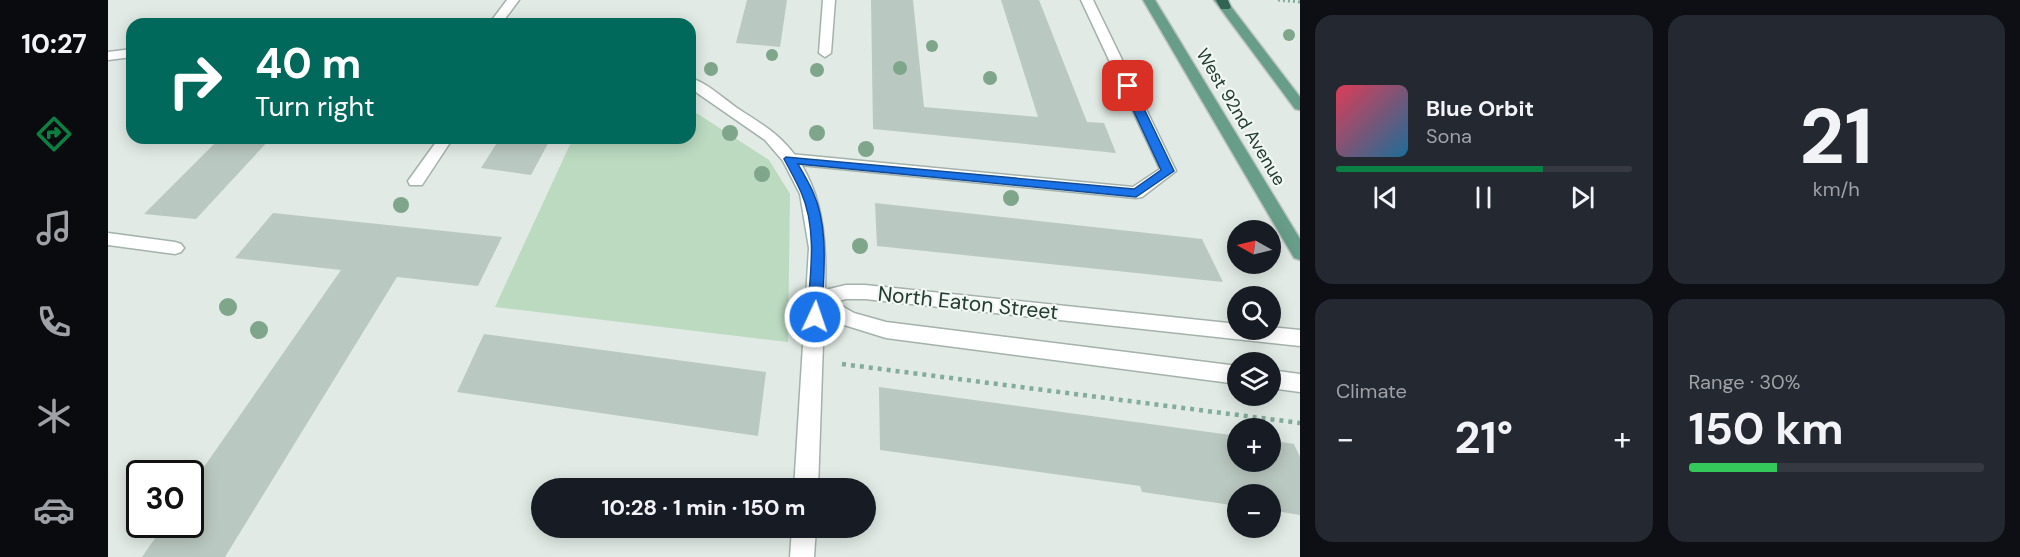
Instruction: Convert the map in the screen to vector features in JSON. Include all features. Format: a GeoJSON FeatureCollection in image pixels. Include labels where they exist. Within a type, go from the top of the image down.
{"type":"FeatureCollection","features":[{"type":"Feature","properties":{"kind":"main road","name":"West 92nd Avenue"},"geometry":{"type":"LineString","coordinates":[[1149,0],[1300,254]]}},
{"type":"Feature","properties":{"kind":"main road"},"geometry":{"type":"LineString","coordinates":[[1222,2],[1300,106]]}},
{"type":"Feature","properties":{"kind":"street"},"geometry":{"type":"LineString","coordinates":[[500,18],[513,0]]}},
{"type":"Feature","properties":{"kind":"street"},"geometry":{"type":"LineString","coordinates":[[825,53],[829,0]]}},
{"type":"Feature","properties":{"kind":"street"},"geometry":{"type":"LineString","coordinates":[[790,159],[1136,193],[1168,171],[1088,0]]}},
{"type":"Feature","properties":{"kind":"street"},"geometry":{"type":"LineString","coordinates":[[108,56],[126,54]]}},
{"type":"Feature","properties":{"kind":"street"},"geometry":{"type":"LineString","coordinates":[[696,86],[770,137],[790,159],[808,194],[818,248],[807,478]]}},
{"type":"Feature","properties":{"kind":"street"},"geometry":{"type":"LineString","coordinates":[[416,181],[442,144]]}},
{"type":"Feature","properties":{"kind":"street"},"geometry":{"type":"LineString","coordinates":[[108,239],[175,248]]}},
{"type":"Feature","properties":{"kind":"street","name":"North Eaton Street"},"geometry":{"type":"LineString","coordinates":[[816,300],[846,292],[865,292],[1300,338]]}},
{"type":"Feature","properties":{"kind":"street","name":"North Eaton Street"},"geometry":{"type":"LineString","coordinates":[[816,300],[848,319],[886,330],[1227,374]]}},
{"type":"Feature","properties":{"kind":"street"},"geometry":{"type":"LineString","coordinates":[[1281,380],[1300,383]]}},
{"type":"Feature","properties":{"kind":"street"},"geometry":{"type":"LineString","coordinates":[[802,557],[803,538]]}},
{"type":"Feature","properties":{"kind":"path"},"geometry":{"type":"LineString","coordinates":[[1278,0],[1300,2]]}},
{"type":"Feature","properties":{"kind":"path"},"geometry":{"type":"LineString","coordinates":[[842,364],[1300,423]]}},
{"type":"Feature","properties":{"kind":"green space"},"geometry":{"type":"Polygon","coordinates":[[[696,113],[769,160],[790,194],[788,342],[495,307],[570,144],[696,144],[696,113]]]}},
{"type":"Feature","properties":{"kind":"building"},"geometry":{"type":"Polygon","coordinates":[[[747,0],[787,0],[780,47],[736,43],[747,0]]]}},
{"type":"Feature","properties":{"kind":"building"},"geometry":{"type":"Polygon","coordinates":[[[871,0],[913,0],[924,107],[1038,117],[1001,0],[1039,0],[1087,122],[1104,123],[1116,153],[873,129],[871,0]]]}},
{"type":"Feature","properties":{"kind":"building"},"geometry":{"type":"Polygon","coordinates":[[[214,144],[265,144],[196,219],[144,214],[214,144]]]}},
{"type":"Feature","properties":{"kind":"building"},"geometry":{"type":"Polygon","coordinates":[[[496,144],[548,144],[531,175],[481,168],[496,144]]]}},
{"type":"Feature","properties":{"kind":"building"},"geometry":{"type":"Polygon","coordinates":[[[875,203],[1202,239],[1223,282],[877,246],[875,203]]]}},
{"type":"Feature","properties":{"kind":"building"},"geometry":{"type":"Polygon","coordinates":[[[273,213],[502,237],[478,286],[397,277],[225,557],[142,557],[155,538],[204,538],[204,467],[341,270],[235,258],[273,213]]]}},
{"type":"Feature","properties":{"kind":"building"},"geometry":{"type":"Polygon","coordinates":[[[484,334],[766,372],[758,436],[457,392],[484,334]]]}},
{"type":"Feature","properties":{"kind":"building"},"geometry":{"type":"Polygon","coordinates":[[[879,387],[1227,434],[1227,472],[1281,472],[1281,442],[1294,444],[1300,457],[1300,515],[1281,512],[1281,484],[1227,484],[1227,504],[1142,492],[1140,486],[880,450],[879,387]]]}},
{"type":"Feature","properties":{"kind":"route"},"geometry":{"type":"LineString","coordinates":[[815,317],[818,248],[814,217],[808,194],[790,159],[1136,193],[1168,171],[1128,86]]}}]}
